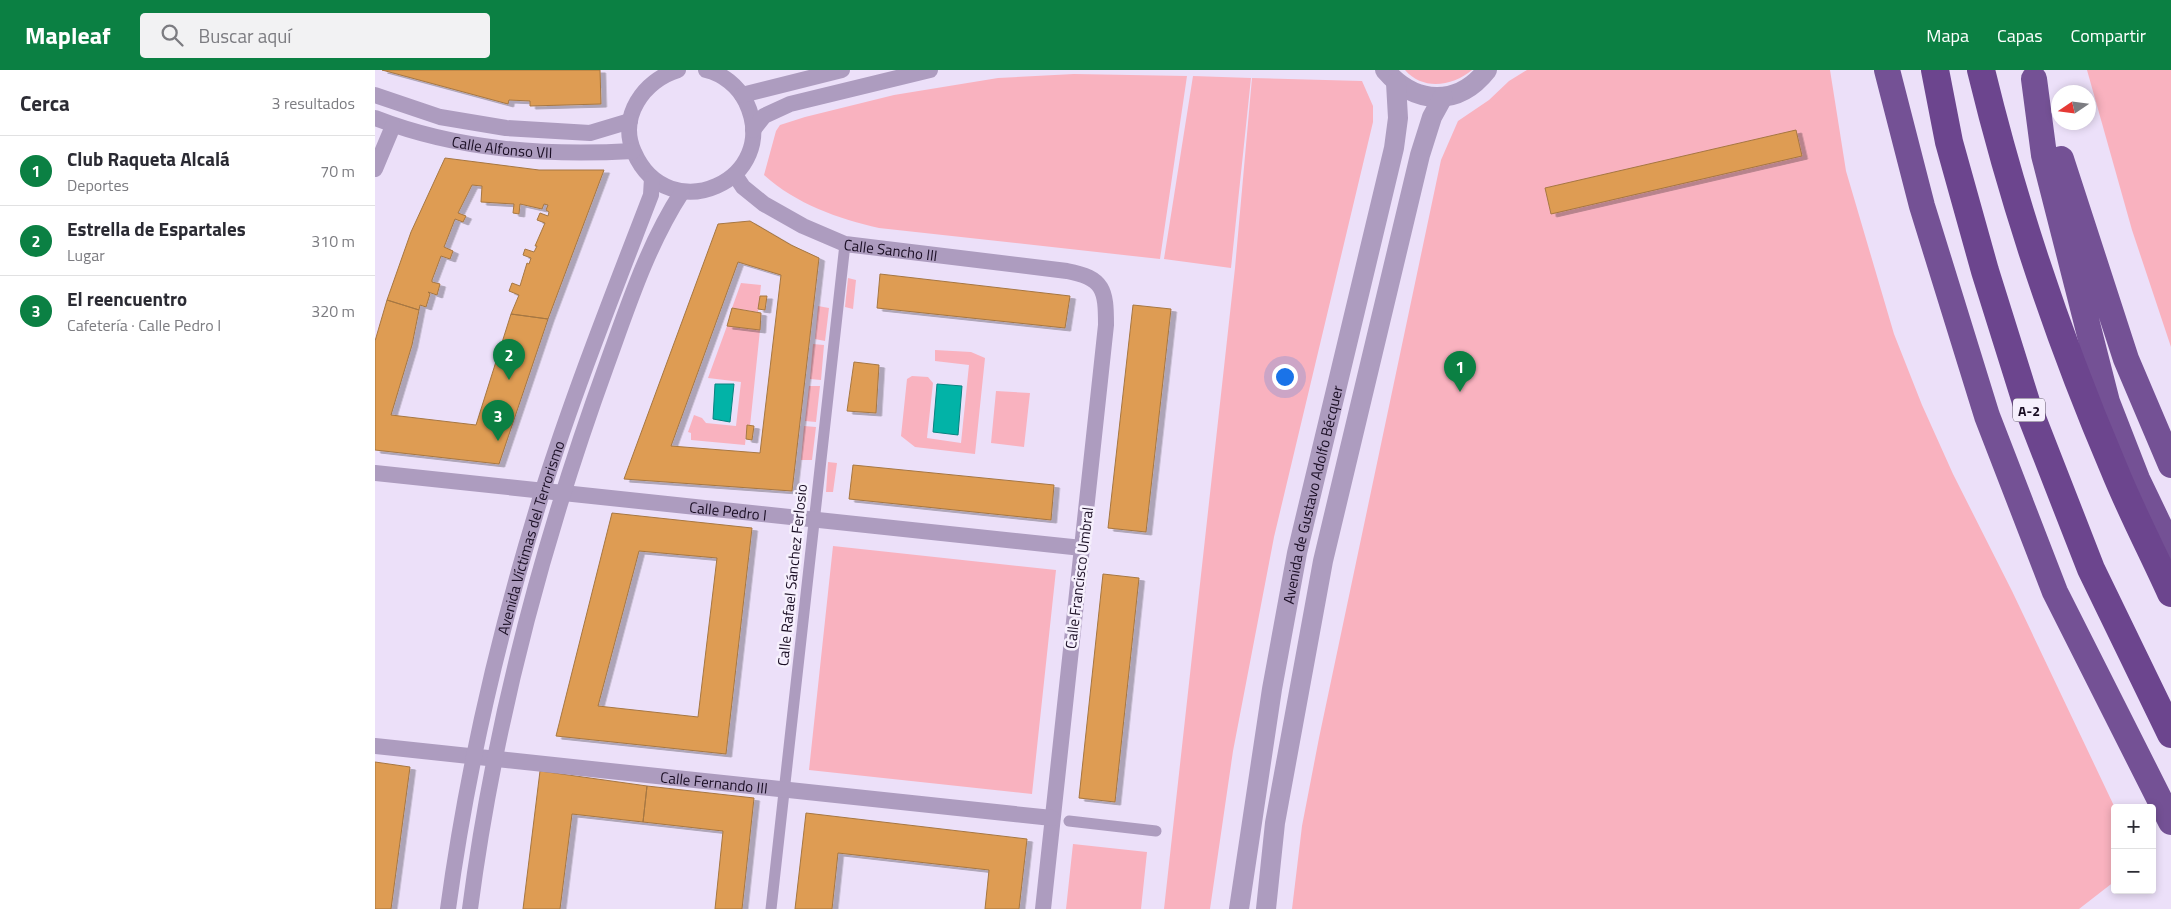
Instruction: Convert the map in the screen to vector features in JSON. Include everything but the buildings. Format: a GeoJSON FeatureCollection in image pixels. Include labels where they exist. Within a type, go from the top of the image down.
{"type":"FeatureCollection","features":[{"type":"Feature","properties":{"kind":"highway"},"geometry":{"type":"LineString","coordinates":[[1887,70],[1922,206],[1987,416],[2055,592],[2171,822]]}},
{"type":"Feature","properties":{"kind":"highway","name":"A-2"},"geometry":{"type":"LineString","coordinates":[[1935,70],[1949,142],[1985,272],[2027,405],[2091,569],[2171,734]]}},
{"type":"Feature","properties":{"kind":"highway"},"geometry":{"type":"LineString","coordinates":[[1981,70],[2027,238],[2061,332],[2114,469],[2171,592]]}},
{"type":"Feature","properties":{"kind":"highway"},"geometry":{"type":"LineString","coordinates":[[2033,74],[2127,359],[2171,465]]}},
{"type":"Feature","properties":{"kind":"highway"},"geometry":{"type":"LineString","coordinates":[[2033,74],[2043,155],[2107,402],[2137,479],[2171,550]]}},
{"type":"Feature","properties":{"kind":"street"},"geometry":{"type":"LineString","coordinates":[[678,70],[665,74],[649,85],[636,102],[630,121],[633,150],[641,166],[652,178],[666,187],[682,192],[701,192],[716,187],[735,175],[749,153],[753,130],[750,112],[742,95],[724,78],[706,70]]}},
{"type":"Feature","properties":{"kind":"street"},"geometry":{"type":"LineString","coordinates":[[742,95],[841,70]]}},
{"type":"Feature","properties":{"kind":"street"},"geometry":{"type":"LineString","coordinates":[[753,130],[764,116],[790,104],[930,70]]}},
{"type":"Feature","properties":{"kind":"street"},"geometry":{"type":"LineString","coordinates":[[1391,76],[1406,90],[1424,96],[1443,97],[1461,92],[1478,81],[1487,70]]}},
{"type":"Feature","properties":{"kind":"street","name":"Avenida de Gustavo Adolfo Bécquer"},"geometry":{"type":"LineString","coordinates":[[1239,909],[1272,689],[1297,553],[1395,148],[1398,118],[1391,76]]}},
{"type":"Feature","properties":{"kind":"street","name":"Calle Alfonso VII"},"geometry":{"type":"LineString","coordinates":[[375,95],[439,118],[506,128],[590,133],[630,121]]}},
{"type":"Feature","properties":{"kind":"street","name":"Avenida de Gustavo Adolfo Bécquer"},"geometry":{"type":"LineString","coordinates":[[1265,909],[1277,814],[1323,561],[1420,155],[1432,117],[1443,97]]}},
{"type":"Feature","properties":{"kind":"street","name":"Calle Alfonso VII"},"geometry":{"type":"LineString","coordinates":[[375,118],[393,126],[429,137],[506,150],[590,153],[633,150]]}},
{"type":"Feature","properties":{"kind":"street"},"geometry":{"type":"LineString","coordinates":[[375,170],[393,126]]}},
{"type":"Feature","properties":{"kind":"street","name":"Calle Sancho III"},"geometry":{"type":"LineString","coordinates":[[735,175],[743,187],[764,204],[803,226],[845,244],[1067,271]]}},
{"type":"Feature","properties":{"kind":"street","name":"Avenida Víctimas del Terrorismo"},"geometry":{"type":"LineString","coordinates":[[448,909],[475,758],[503,634],[542,491],[608,303],[651,195],[652,178]]}},
{"type":"Feature","properties":{"kind":"street","name":"Avenida Víctimas del Terrorismo"},"geometry":{"type":"LineString","coordinates":[[470,909],[496,760],[523,639],[563,493],[630,301],[663,223],[682,192]]}},
{"type":"Feature","properties":{"kind":"street","name":"Calle Rafael Sánchez Ferlosio"},"geometry":{"type":"LineString","coordinates":[[771,909],[845,244]]}},
{"type":"Feature","properties":{"kind":"street","name":"Calle Francisco Umbral"},"geometry":{"type":"LineString","coordinates":[[1043,909],[1106,325],[1106,302],[1101,285],[1086,274],[1067,271]]}},
{"type":"Feature","properties":{"kind":"street","name":"Calle Pedro I"},"geometry":{"type":"LineString","coordinates":[[375,472],[1082,548]]}},
{"type":"Feature","properties":{"kind":"street","name":"Calle Fernando III"},"geometry":{"type":"LineString","coordinates":[[375,746],[1052,818]]}},
{"type":"Feature","properties":{"kind":"street"},"geometry":{"type":"LineString","coordinates":[[1069,821],[1156,831]]}},
{"type":"Feature","properties":{"kind":"shaded area"},"geometry":{"type":"Polygon","coordinates":[[[1405,70],[1472,70],[1456,80],[1438,84],[1420,81],[1412,77],[1405,70]]]}},
{"type":"Feature","properties":{"kind":"shaded area"},"geometry":{"type":"Polygon","coordinates":[[[1527,70],[1830,70],[1846,171],[1894,334],[1922,405],[1953,474],[2012,591],[2113,804],[2111,804],[2111,884],[2079,909],[1292,909],[1302,826],[1319,738],[1441,160],[1458,121],[1489,100],[1509,81],[1527,70]]]}},
{"type":"Feature","properties":{"kind":"shaded area"},"geometry":{"type":"Polygon","coordinates":[[[2087,70],[2171,70],[2171,347],[2132,230],[2096,102],[2096,85],[2091,85],[2087,70]]]}},
{"type":"Feature","properties":{"kind":"shaded area"},"geometry":{"type":"Polygon","coordinates":[[[1074,74],[1187,76],[1160,259],[879,228],[818,209],[790,194],[764,175],[776,131],[780,125],[894,95],[998,78],[1074,74]]]}},
{"type":"Feature","properties":{"kind":"shaded area"},"geometry":{"type":"Polygon","coordinates":[[[1193,76],[1251,78],[1231,268],[1164,259],[1193,76]]]}},
{"type":"Feature","properties":{"kind":"shaded area"},"geometry":{"type":"Polygon","coordinates":[[[1252,78],[1362,81],[1373,106],[1373,122],[1274,537],[1233,751],[1210,909],[1164,909],[1235,268],[1252,78]]]}},
{"type":"Feature","properties":{"kind":"shaded area"},"geometry":{"type":"Polygon","coordinates":[[[848,278],[856,280],[853,309],[845,307],[848,278]]]}},
{"type":"Feature","properties":{"kind":"shaded area"},"geometry":{"type":"Polygon","coordinates":[[[741,283],[761,285],[758,312],[732,308],[741,283]]]}},
{"type":"Feature","properties":{"kind":"shaded area"},"geometry":{"type":"Polygon","coordinates":[[[818,306],[829,308],[825,341],[815,339],[818,306]]]}},
{"type":"Feature","properties":{"kind":"shaded area"},"geometry":{"type":"Polygon","coordinates":[[[727,326],[760,330],[750,426],[747,426],[745,445],[691,440],[691,433],[688,432],[694,415],[702,418],[706,423],[736,426],[741,382],[708,378],[727,326]]]}},
{"type":"Feature","properties":{"kind":"shaded area"},"geometry":{"type":"Polygon","coordinates":[[[813,344],[824,345],[821,380],[810,379],[813,344]]]}},
{"type":"Feature","properties":{"kind":"shaded area"},"geometry":{"type":"Polygon","coordinates":[[[935,350],[971,352],[985,358],[975,454],[915,447],[901,436],[907,379],[912,376],[928,377],[933,383],[927,438],[961,443],[969,365],[935,361],[935,350]]]}},
{"type":"Feature","properties":{"kind":"shaded area"},"geometry":{"type":"Polygon","coordinates":[[[715,384],[734,384],[730,422],[713,419],[715,384]]]}},
{"type":"Feature","properties":{"kind":"shaded area"},"geometry":{"type":"Polygon","coordinates":[[[937,384],[962,386],[958,435],[933,432],[937,384]]]}},
{"type":"Feature","properties":{"kind":"shaded area"},"geometry":{"type":"Polygon","coordinates":[[[809,386],[820,386],[816,422],[805,421],[809,386]]]}},
{"type":"Feature","properties":{"kind":"shaded area"},"geometry":{"type":"Polygon","coordinates":[[[996,391],[1030,393],[1024,447],[991,443],[996,391]]]}},
{"type":"Feature","properties":{"kind":"shaded area"},"geometry":{"type":"Polygon","coordinates":[[[804,426],[816,427],[812,460],[801,460],[804,426]]]}},
{"type":"Feature","properties":{"kind":"shaded area"},"geometry":{"type":"Polygon","coordinates":[[[828,462],[837,463],[833,492],[826,492],[828,462]]]}},
{"type":"Feature","properties":{"kind":"shaded area"},"geometry":{"type":"Polygon","coordinates":[[[833,546],[1056,570],[1032,794],[809,770],[833,546]]]}},
{"type":"Feature","properties":{"kind":"shaded area"},"geometry":{"type":"Polygon","coordinates":[[[1073,844],[1147,852],[1141,909],[1066,909],[1073,844]]]}},
{"type":"Feature","properties":{"kind":"place","name":"Estrella de Espartales"},"geometry":{"type":"Point","coordinates":[509,380]}},
{"type":"Feature","properties":{"kind":"place","name":"Club Raqueta Alcalá"},"geometry":{"type":"Point","coordinates":[1460,392]}},
{"type":"Feature","properties":{"kind":"place","name":"El reencuentro"},"geometry":{"type":"Point","coordinates":[498,441]}}]}
